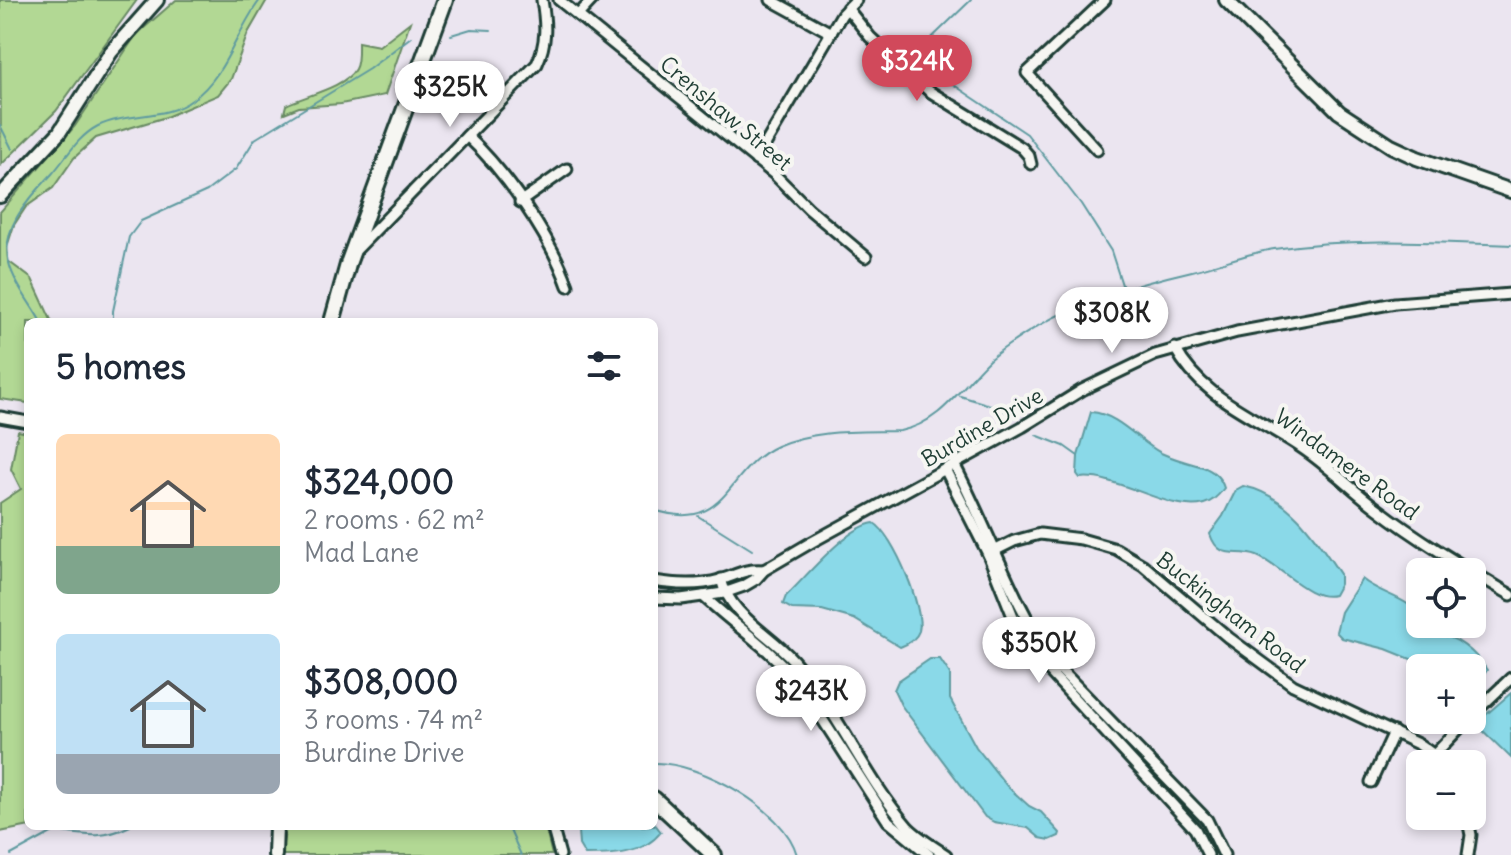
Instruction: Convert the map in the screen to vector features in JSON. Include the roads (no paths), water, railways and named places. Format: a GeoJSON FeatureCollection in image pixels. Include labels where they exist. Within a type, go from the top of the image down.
{"type":"FeatureCollection","features":[{"type":"Feature","properties":{"kind":"main road"},"geometry":{"type":"LineString","coordinates":[[333,318],[352,253],[445,0]]}},
{"type":"Feature","properties":{"kind":"main road"},"geometry":{"type":"LineString","coordinates":[[658,803],[714,855]]}},
{"type":"Feature","properties":{"kind":"street"},"geometry":{"type":"LineString","coordinates":[[0,196],[59,133],[111,52],[157,0]]}},
{"type":"Feature","properties":{"kind":"street"},"geometry":{"type":"LineString","coordinates":[[352,253],[537,64],[544,48],[546,26],[542,0]]}},
{"type":"Feature","properties":{"kind":"street","name":"Crenshaw Street"},"geometry":{"type":"LineString","coordinates":[[559,0],[756,160],[866,257]]}},
{"type":"Feature","properties":{"kind":"street"},"geometry":{"type":"LineString","coordinates":[[578,15],[592,0]]}},
{"type":"Feature","properties":{"kind":"street"},"geometry":{"type":"LineString","coordinates":[[771,0],[831,33]]}},
{"type":"Feature","properties":{"kind":"street"},"geometry":{"type":"LineString","coordinates":[[756,160],[831,33],[856,0]]}},
{"type":"Feature","properties":{"kind":"street"},"geometry":{"type":"LineString","coordinates":[[1097,150],[1027,73],[1105,0]]}},
{"type":"Feature","properties":{"kind":"street"},"geometry":{"type":"LineString","coordinates":[[1226,0],[1339,112],[1404,152],[1454,173],[1511,191]]}},
{"type":"Feature","properties":{"kind":"street"},"geometry":{"type":"LineString","coordinates":[[847,8],[870,37],[929,91],[1022,148],[1031,164]]}},
{"type":"Feature","properties":{"kind":"street"},"geometry":{"type":"LineString","coordinates":[[467,136],[496,167],[547,241],[568,286]]}},
{"type":"Feature","properties":{"kind":"street"},"geometry":{"type":"LineString","coordinates":[[520,202],[567,169]]}},
{"type":"Feature","properties":{"kind":"street","name":"Burdine Drive"},"geometry":{"type":"LineString","coordinates":[[658,598],[681,599],[724,593],[756,579],[764,570],[1120,370],[1175,348],[1237,332],[1395,303],[1511,294]]}},
{"type":"Feature","properties":{"kind":"street","name":"Windamere Road"},"geometry":{"type":"LineString","coordinates":[[1175,348],[1198,380],[1219,397],[1305,450],[1388,517],[1511,595]]}},
{"type":"Feature","properties":{"kind":"street"},"geometry":{"type":"LineString","coordinates":[[0,417],[24,421]]}},
{"type":"Feature","properties":{"kind":"street"},"geometry":{"type":"LineString","coordinates":[[950,466],[976,504],[992,552],[1052,668],[1207,820],[1224,855]]}},
{"type":"Feature","properties":{"kind":"street","name":"Buckingham Road"},"geometry":{"type":"LineString","coordinates":[[992,552],[1014,541],[1040,534],[1081,539],[1116,549],[1143,565],[1229,638],[1293,685],[1394,732],[1422,750]]}},
{"type":"Feature","properties":{"kind":"street","name":"Burdine Drive"},"geometry":{"type":"LineString","coordinates":[[658,581],[692,585],[752,568],[764,570]]}},
{"type":"Feature","properties":{"kind":"street"},"geometry":{"type":"LineString","coordinates":[[721,579],[730,603],[820,694],[888,801],[925,848]]}},
{"type":"Feature","properties":{"kind":"street"},"geometry":{"type":"LineString","coordinates":[[703,596],[765,652],[787,661],[888,821],[925,848],[946,855]]}},
{"type":"Feature","properties":{"kind":"street"},"geometry":{"type":"LineString","coordinates":[[1486,702],[1511,678]]}},
{"type":"Feature","properties":{"kind":"street"},"geometry":{"type":"LineString","coordinates":[[809,699],[820,694]]}},
{"type":"Feature","properties":{"kind":"street"},"geometry":{"type":"LineString","coordinates":[[1084,701],[1195,829],[1208,855]]}},
{"type":"Feature","properties":{"kind":"street"},"geometry":{"type":"LineString","coordinates":[[1371,782],[1394,732]]}},
{"type":"Feature","properties":{"kind":"street"},"geometry":{"type":"LineString","coordinates":[[855,772],[866,766]]}},
{"type":"Feature","properties":{"kind":"street"},"geometry":{"type":"LineString","coordinates":[[1166,795],[1174,787]]}},
{"type":"Feature","properties":{"kind":"street"},"geometry":{"type":"LineString","coordinates":[[879,807],[888,801]]}},
{"type":"Feature","properties":{"kind":"street"},"geometry":{"type":"LineString","coordinates":[[275,855],[276,830]]}},
{"type":"Feature","properties":{"kind":"street"},"geometry":{"type":"LineString","coordinates":[[553,830],[560,855]]}},
{"type":"Feature","properties":{"kind":"street"},"geometry":{"type":"LineString","coordinates":[[1468,855],[1470,830]]}},
{"type":"Feature","properties":{"kind":"water"},"geometry":{"type":"Polygon","coordinates":[[[1091,412],[1111,418],[1161,453],[1210,471],[1219,478],[1224,488],[1210,502],[1191,506],[1160,499],[1110,481],[1080,478],[1077,474],[1078,456],[1091,412]]]}},
{"type":"Feature","properties":{"kind":"water"},"geometry":{"type":"Polygon","coordinates":[[[1243,486],[1274,498],[1311,533],[1340,574],[1340,584],[1334,595],[1325,596],[1305,588],[1257,556],[1218,548],[1210,534],[1236,490],[1243,486]]]}},
{"type":"Feature","properties":{"kind":"water"},"geometry":{"type":"Polygon","coordinates":[[[874,523],[890,542],[906,573],[920,621],[914,639],[900,647],[854,619],[822,610],[792,609],[783,604],[786,596],[839,543],[863,526],[874,523]]]}},
{"type":"Feature","properties":{"kind":"water"},"geometry":{"type":"Polygon","coordinates":[[[1362,579],[1406,604],[1406,638],[1450,638],[1474,654],[1406,654],[1406,657],[1342,638],[1336,632],[1341,612],[1362,579]]]}},
{"type":"Feature","properties":{"kind":"water"},"geometry":{"type":"Polygon","coordinates":[[[930,659],[940,659],[950,674],[950,699],[976,747],[1007,786],[1029,806],[1041,812],[1060,833],[1059,836],[1050,840],[1040,838],[1028,828],[994,822],[985,817],[901,705],[894,690],[898,681],[930,659]]]}},
{"type":"Feature","properties":{"kind":"water"},"geometry":{"type":"Polygon","coordinates":[[[1511,693],[1511,758],[1486,734],[1486,715],[1511,693]]]}},
{"type":"Feature","properties":{"kind":"water"},"geometry":{"type":"Polygon","coordinates":[[[658,828],[661,832],[654,840],[636,849],[616,854],[585,855],[579,845],[578,831],[658,828]]]}},
{"type":"Feature","properties":{"kind":"waterway"},"geometry":{"type":"LineString","coordinates":[[39,318],[11,271],[7,250],[13,225],[26,203],[84,136],[98,126],[170,111],[204,90],[222,66],[260,0]]}},
{"type":"Feature","properties":{"kind":"waterway"},"geometry":{"type":"LineString","coordinates":[[971,0],[915,54],[948,81],[1027,134],[1081,204],[1111,251],[1123,288]]}},
{"type":"Feature","properties":{"kind":"waterway"},"geometry":{"type":"LineString","coordinates":[[451,35],[471,29],[491,30]]}},
{"type":"Feature","properties":{"kind":"waterway"},"geometry":{"type":"LineString","coordinates":[[113,318],[129,237],[141,221],[207,191],[236,169],[255,139],[369,69],[411,37]]}},
{"type":"Feature","properties":{"kind":"waterway"},"geometry":{"type":"LineString","coordinates":[[0,125],[12,149]]}},
{"type":"Feature","properties":{"kind":"waterway"},"geometry":{"type":"LineString","coordinates":[[658,511],[679,515],[698,513],[712,506],[760,456],[792,441],[822,434],[900,431],[914,427],[949,403],[988,361],[1019,338],[1074,308],[1133,287],[1254,253],[1304,245],[1392,241],[1511,245]]}},
{"type":"Feature","properties":{"kind":"waterway"},"geometry":{"type":"LineString","coordinates":[[960,396],[997,407],[1015,417]]}},
{"type":"Feature","properties":{"kind":"waterway"},"geometry":{"type":"LineString","coordinates":[[1036,435],[1064,446],[1078,456]]}},
{"type":"Feature","properties":{"kind":"waterway"},"geometry":{"type":"LineString","coordinates":[[698,516],[752,550]]}},
{"type":"Feature","properties":{"kind":"waterway"},"geometry":{"type":"LineString","coordinates":[[658,763],[694,770],[738,791],[776,821],[797,855]]}},
{"type":"Feature","properties":{"kind":"waterway"},"geometry":{"type":"LineString","coordinates":[[11,855],[56,830]]}},
{"type":"Feature","properties":{"kind":"waterway"},"geometry":{"type":"LineString","coordinates":[[55,831],[102,835],[120,830]]}},
{"type":"Feature","properties":{"kind":"waterway"},"geometry":{"type":"LineString","coordinates":[[510,830],[521,855]]}}]}
